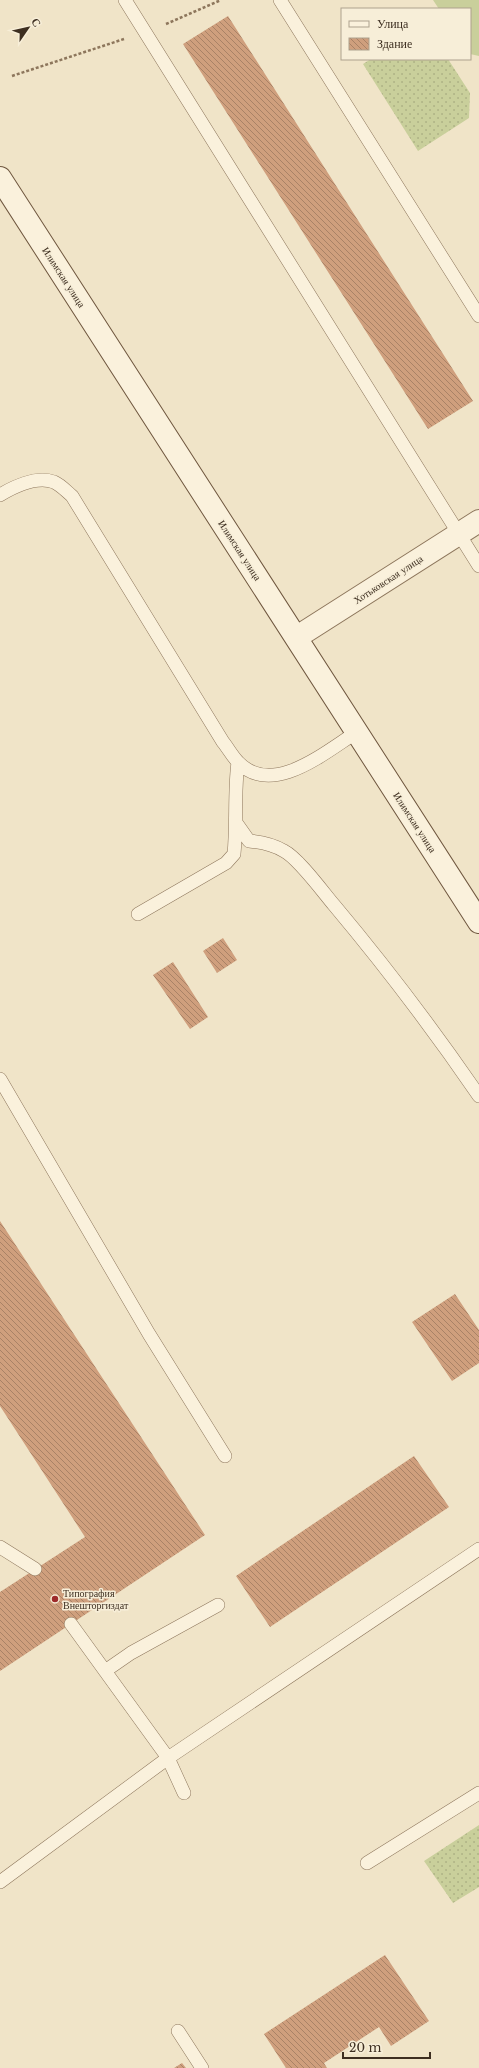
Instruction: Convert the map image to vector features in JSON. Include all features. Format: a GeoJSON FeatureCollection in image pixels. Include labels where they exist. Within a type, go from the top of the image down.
{"type":"FeatureCollection","features":[{"type":"Feature","properties":{"kind":"street","name":"Илимская улица"},"geometry":{"type":"LineString","coordinates":[[0,178],[479,922]]}},
{"type":"Feature","properties":{"kind":"street","name":"Хотьковская улица"},"geometry":{"type":"LineString","coordinates":[[297,638],[479,521]]}},
{"type":"Feature","properties":{"kind":"lane"},"geometry":{"type":"LineString","coordinates":[[125,0],[479,566]]}},
{"type":"Feature","properties":{"kind":"lane"},"geometry":{"type":"LineString","coordinates":[[280,0],[479,316]]}},
{"type":"Feature","properties":{"kind":"lane"},"geometry":{"type":"LineString","coordinates":[[1,494],[40,479],[55,483],[72,496],[219,736],[238,762],[257,774],[281,776],[303,766],[357,732]]}},
{"type":"Feature","properties":{"kind":"lane"},"geometry":{"type":"LineString","coordinates":[[138,914],[226,863],[234,854],[237,824],[235,782],[238,762]]}},
{"type":"Feature","properties":{"kind":"lane"},"geometry":{"type":"LineString","coordinates":[[237,824],[249,841],[262,843],[285,851],[311,877],[392,975],[440,1039],[479,1096]]}},
{"type":"Feature","properties":{"kind":"lane"},"geometry":{"type":"LineString","coordinates":[[0,1078],[149,1334],[225,1456]]}},
{"type":"Feature","properties":{"kind":"lane"},"geometry":{"type":"LineString","coordinates":[[0,1547],[35,1569]]}},
{"type":"Feature","properties":{"kind":"lane"},"geometry":{"type":"LineString","coordinates":[[0,1882],[168,1758],[479,1549]]}},
{"type":"Feature","properties":{"kind":"lane"},"geometry":{"type":"LineString","coordinates":[[105,1671],[131,1653],[218,1605]]}},
{"type":"Feature","properties":{"kind":"lane"},"geometry":{"type":"LineString","coordinates":[[71,1624],[168,1758],[184,1793]]}},
{"type":"Feature","properties":{"kind":"lane"},"geometry":{"type":"LineString","coordinates":[[368,1863],[479,1793]]}},
{"type":"Feature","properties":{"kind":"lane"},"geometry":{"type":"LineString","coordinates":[[178,2031],[202,2068]]}},
{"type":"Feature","properties":{"kind":"path"},"geometry":{"type":"LineString","coordinates":[[12,76],[145,33],[221,0]]}},
{"type":"Feature","properties":{"kind":"green space"},"geometry":{"type":"Polygon","coordinates":[[[433,0],[479,0],[479,56],[471,54],[471,8],[438,8],[433,0]]]}},
{"type":"Feature","properties":{"kind":"green space"},"geometry":{"type":"Polygon","coordinates":[[[369,60],[449,60],[470,93],[469,118],[418,151],[363,64],[369,60]]]}},
{"type":"Feature","properties":{"kind":"green space"},"geometry":{"type":"Polygon","coordinates":[[[479,1825],[479,1887],[453,1903],[424,1861],[479,1825]]]}},
{"type":"Feature","properties":{"kind":"building"},"geometry":{"type":"Polygon","coordinates":[[[228,16],[473,401],[428,429],[183,44],[228,16]]]}},
{"type":"Feature","properties":{"kind":"building"},"geometry":{"type":"Polygon","coordinates":[[[223,938],[237,960],[217,973],[203,951],[223,938]]]}},
{"type":"Feature","properties":{"kind":"building"},"geometry":{"type":"Polygon","coordinates":[[[173,962],[208,1017],[190,1029],[153,975],[173,962]]]}},
{"type":"Feature","properties":{"kind":"building"},"geometry":{"type":"Polygon","coordinates":[[[0,1221],[205,1535],[0,1671],[0,1592],[85,1537],[0,1406],[0,1221]]]}},
{"type":"Feature","properties":{"kind":"building"},"geometry":{"type":"Polygon","coordinates":[[[455,1294],[479,1330],[479,1363],[452,1381],[412,1322],[455,1294]]]}},
{"type":"Feature","properties":{"kind":"building"},"geometry":{"type":"Polygon","coordinates":[[[414,1456],[449,1507],[270,1627],[236,1576],[414,1456]]]}},
{"type":"Feature","properties":{"kind":"building"},"geometry":{"type":"Polygon","coordinates":[[[385,1955],[429,2021],[391,2046],[379,2027],[324,2063],[327,2068],[286,2068],[264,2034],[385,1955]]]}},
{"type":"Feature","properties":{"kind":"building"},"geometry":{"type":"Polygon","coordinates":[[[182,2063],[186,2068],[174,2068],[182,2063]]]}},
{"type":"Feature","properties":{"kind":"place","name":"Типография Внешторгиздат"},"geometry":{"type":"Point","coordinates":[55,1599]}}]}
